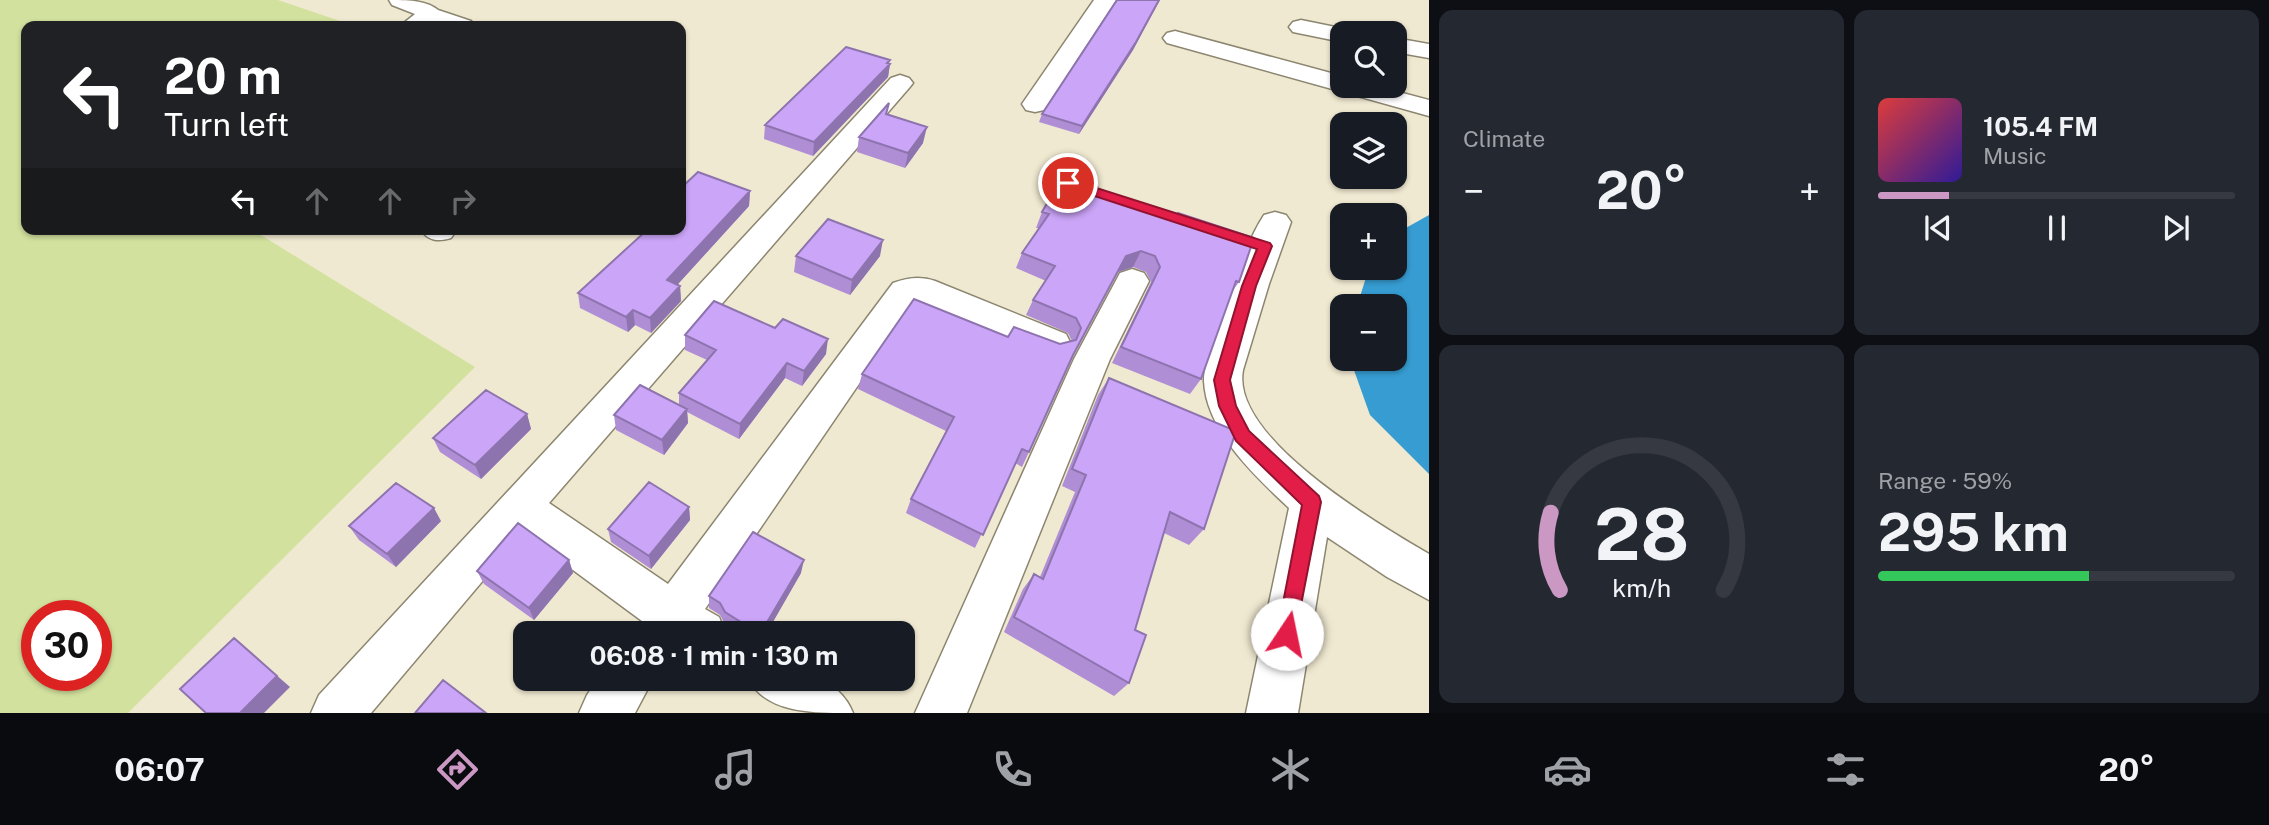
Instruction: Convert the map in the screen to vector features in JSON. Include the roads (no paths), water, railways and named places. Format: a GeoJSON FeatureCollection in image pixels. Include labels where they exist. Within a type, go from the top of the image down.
{"type":"FeatureCollection","features":[{"type":"Feature","properties":{"kind":"street"},"geometry":{"type":"LineString","coordinates":[[400,0],[421,7],[420,21]]}},
{"type":"Feature","properties":{"kind":"street"},"geometry":{"type":"LineString","coordinates":[[1035,104],[1105,0]]}},
{"type":"Feature","properties":{"kind":"street"},"geometry":{"type":"LineString","coordinates":[[1301,27],[1330,33]]}},
{"type":"Feature","properties":{"kind":"street"},"geometry":{"type":"LineString","coordinates":[[1175,38],[1330,81]]}},
{"type":"Feature","properties":{"kind":"street"},"geometry":{"type":"LineString","coordinates":[[1407,47],[1429,51]]}},
{"type":"Feature","properties":{"kind":"street"},"geometry":{"type":"LineString","coordinates":[[337,713],[519,506],[900,83]]}},
{"type":"Feature","properties":{"kind":"street"},"geometry":{"type":"LineString","coordinates":[[1392,98],[1429,108]]}},
{"type":"Feature","properties":{"kind":"street"},"geometry":{"type":"LineString","coordinates":[[1260,235],[1249,286],[1222,380],[1227,406],[1242,436],[1312,502],[1347,529],[1429,578]]}},
{"type":"Feature","properties":{"kind":"street"},"geometry":{"type":"LineString","coordinates":[[941,713],[1104,379],[1132,281]]}},
{"type":"Feature","properties":{"kind":"street"},"geometry":{"type":"LineString","coordinates":[[682,621],[905,291],[923,289],[1053,344]]}},
{"type":"Feature","properties":{"kind":"street"},"geometry":{"type":"LineString","coordinates":[[1195,416],[1242,436]]}},
{"type":"Feature","properties":{"kind":"street"},"geometry":{"type":"LineString","coordinates":[[1272,713],[1312,502]]}},
{"type":"Feature","properties":{"kind":"street"},"geometry":{"type":"LineString","coordinates":[[519,506],[670,621]]}},
{"type":"Feature","properties":{"kind":"street"},"geometry":{"type":"LineString","coordinates":[[605,713],[620,691]]}},
{"type":"Feature","properties":{"kind":"street"},"geometry":{"type":"LineString","coordinates":[[793,691],[827,713]]}},
{"type":"Feature","properties":{"kind":"water"},"geometry":{"type":"Polygon","coordinates":[[[1429,215],[1429,474],[1370,415],[1354,371],[1407,371],[1407,294],[1361,294],[1365,280],[1407,280],[1407,227],[1429,215]]]}}]}
